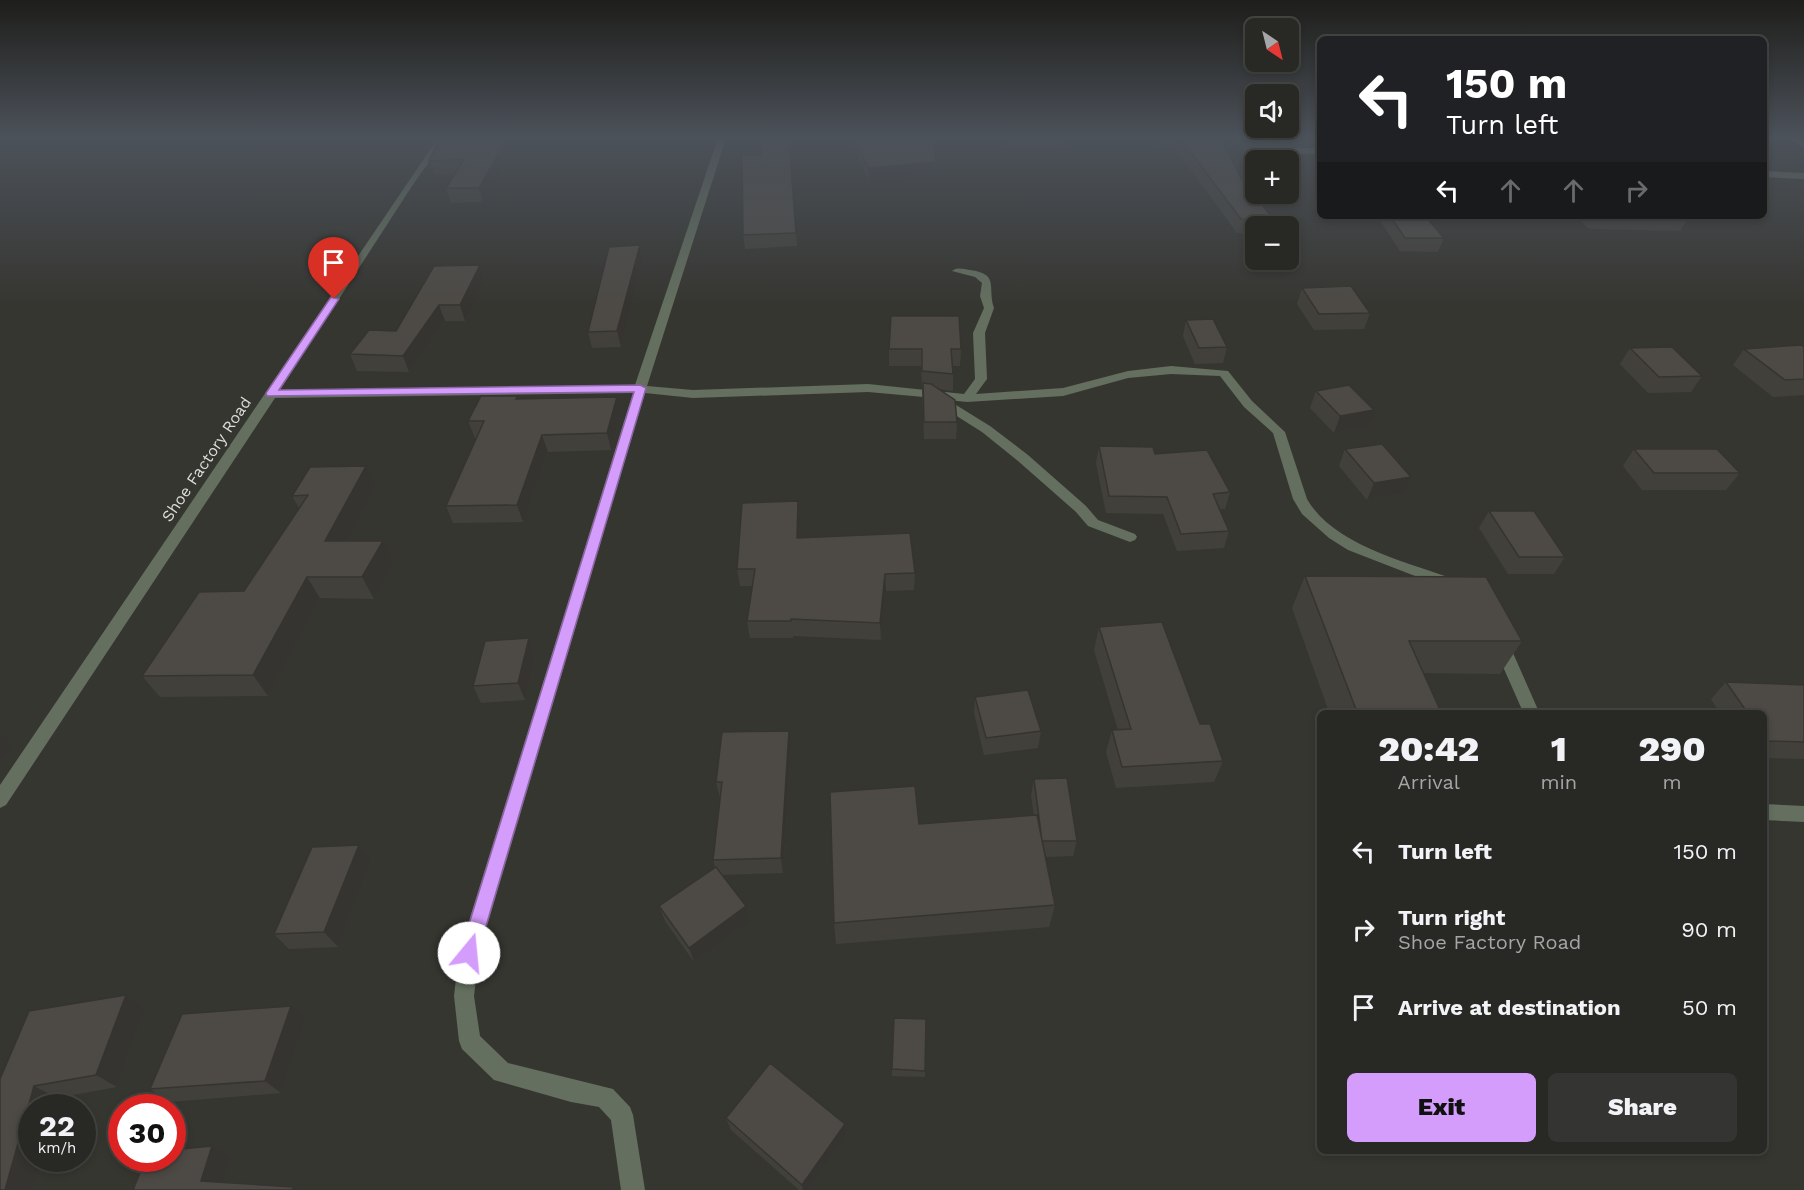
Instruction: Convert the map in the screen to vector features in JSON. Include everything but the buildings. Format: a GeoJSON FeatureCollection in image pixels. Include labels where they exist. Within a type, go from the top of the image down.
{"type":"FeatureCollection","features":[{"type":"Feature","properties":{"kind":"street","name":"Shoe Factory Road"},"geometry":{"type":"LineString","coordinates":[[0,800],[402,194]]}},
{"type":"Feature","properties":{"kind":"street"},"geometry":{"type":"LineString","coordinates":[[633,1190],[622,1115],[605,1097],[571,1091],[502,1072],[470,1041],[464,996],[469,953],[640,388],[704,194]]}},
{"type":"Feature","properties":{"kind":"street"},"geometry":{"type":"LineString","coordinates":[[957,271],[978,274],[985,278],[987,283],[985,296],[989,308],[979,333],[981,379],[967,398]]}},
{"type":"Feature","properties":{"kind":"street"},"geometry":{"type":"LineString","coordinates":[[271,393],[640,388],[693,394],[868,388],[967,398],[1063,392],[1128,375],[1171,370],[1224,374],[1248,404],[1279,432],[1300,499],[1313,516],[1334,535],[1353,547],[1464,592]]}},
{"type":"Feature","properties":{"kind":"street"},"geometry":{"type":"LineString","coordinates":[[935,396],[986,429],[1014,451],[1081,509],[1093,523],[1130,537]]}},
{"type":"Feature","properties":{"kind":"street"},"geometry":{"type":"LineString","coordinates":[[1497,635],[1530,710]]}},
{"type":"Feature","properties":{"kind":"street"},"geometry":{"type":"LineString","coordinates":[[1767,812],[1804,814]]}},
{"type":"Feature","properties":{"kind":"route"},"geometry":{"type":"LineString","coordinates":[[334,299],[271,393],[640,388],[469,953]]}}]}
